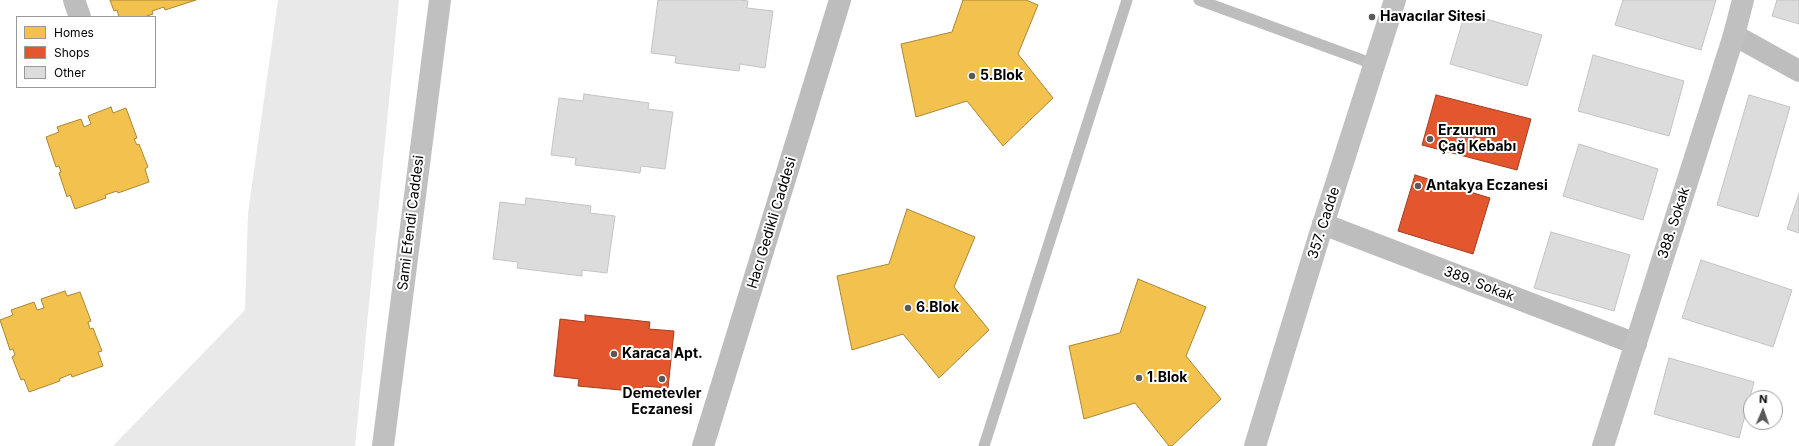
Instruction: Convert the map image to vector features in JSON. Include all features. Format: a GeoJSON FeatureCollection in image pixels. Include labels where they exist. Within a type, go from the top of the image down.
{"type":"FeatureCollection","features":[{"type":"Feature","properties":{"kind":"main road","name":"Sami Efendi Caddesi"},"geometry":{"type":"LineString","coordinates":[[383,446],[440,0]]}},
{"type":"Feature","properties":{"kind":"main road","name":"357. Cadde"},"geometry":{"type":"LineString","coordinates":[[1255,446],[1323,224],[1396,0]]}},
{"type":"Feature","properties":{"kind":"main road","name":"388. Sokak"},"geometry":{"type":"LineString","coordinates":[[1603,446],[1734,36],[1743,0]]}},
{"type":"Feature","properties":{"kind":"street"},"geometry":{"type":"LineString","coordinates":[[74,0],[80,16]]}},
{"type":"Feature","properties":{"kind":"street","name":"Hacı Gedikli Caddesi"},"geometry":{"type":"LineString","coordinates":[[703,446],[840,0]]}},
{"type":"Feature","properties":{"kind":"street"},"geometry":{"type":"LineString","coordinates":[[1734,36],[1799,71]]}},
{"type":"Feature","properties":{"kind":"street","name":"389. Sokak"},"geometry":{"type":"LineString","coordinates":[[1323,224],[1636,344]]}},
{"type":"Feature","properties":{"kind":"lane"},"geometry":{"type":"LineString","coordinates":[[984,446],[1128,0]]}},
{"type":"Feature","properties":{"kind":"lane"},"geometry":{"type":"LineString","coordinates":[[1199,0],[1376,65]]}},
{"type":"Feature","properties":{"kind":"shaded area"},"geometry":{"type":"Polygon","coordinates":[[[278,0],[399,0],[355,446],[113,446],[245,310],[248,213],[278,0]]]}},
{"type":"Feature","properties":{"kind":"building: Homes"},"geometry":{"type":"Polygon","coordinates":[[[110,0],[196,0],[165,10],[164,7],[152,11],[153,14],[147,16],[119,16],[117,10],[114,11],[110,0]]]}},
{"type":"Feature","properties":{"kind":"building: Homes","name":"5.Blok"},"geometry":{"type":"Polygon","coordinates":[[[963,0],[1026,0],[1038,5],[1018,54],[1053,98],[1003,146],[967,101],[916,117],[901,44],[952,32],[963,0]]]}},
{"type":"Feature","properties":{"kind":"building: Homes"},"geometry":{"type":"Polygon","coordinates":[[[111,107],[113,113],[126,108],[137,138],[134,139],[137,145],[139,144],[148,167],[145,169],[149,182],[118,193],[117,191],[105,195],[106,198],[75,209],[70,195],[67,197],[59,173],[61,172],[59,166],[56,167],[46,137],[59,132],[57,127],[81,119],[84,127],[91,124],[88,116],[111,107]]]}},
{"type":"Feature","properties":{"kind":"building: Homes","name":"6.Blok"},"geometry":{"type":"Polygon","coordinates":[[[907,209],[975,237],[954,287],[989,330],[939,378],[903,334],[852,350],[837,276],[889,264],[907,209]]]}},
{"type":"Feature","properties":{"kind":"building: Homes","name":"1.Blok"},"geometry":{"type":"Polygon","coordinates":[[[1138,279],[1206,307],[1186,356],[1221,399],[1172,446],[1169,446],[1135,403],[1084,419],[1069,346],[1120,333],[1138,279]]]}},
{"type":"Feature","properties":{"kind":"building: Homes"},"geometry":{"type":"Polygon","coordinates":[[[65,291],[67,296],[80,292],[91,321],[88,322],[90,329],[93,328],[102,351],[98,352],[103,366],[72,377],[71,374],[59,379],[60,381],[29,392],[24,379],[21,380],[12,357],[15,355],[13,349],[10,350],[0,320],[13,315],[11,310],[34,302],[37,310],[44,308],[41,299],[65,291]]]}},
{"type":"Feature","properties":{"kind":"building: Shops"},"geometry":{"type":"Polygon","coordinates":[[[1436,95],[1531,119],[1517,170],[1422,145],[1436,95]]]}},
{"type":"Feature","properties":{"kind":"building: Shops"},"geometry":{"type":"Polygon","coordinates":[[[1415,175],[1490,198],[1473,254],[1398,231],[1415,175]]]}},
{"type":"Feature","properties":{"kind":"building: Shops","name":"Karaca Apt."},"geometry":{"type":"Polygon","coordinates":[[[585,315],[650,322],[649,329],[674,331],[668,388],[643,386],[642,392],[578,386],[579,379],[554,376],[560,319],[585,322],[585,315]]]}},
{"type":"Feature","properties":{"kind":"building: Other"},"geometry":{"type":"Polygon","coordinates":[[[658,0],[740,0],[748,1],[747,8],[773,11],[765,68],[740,64],[739,71],[675,63],[676,56],[651,53],[658,0]]]}},
{"type":"Feature","properties":{"kind":"building: Other"},"geometry":{"type":"Polygon","coordinates":[[[1623,0],[1716,0],[1701,50],[1615,25],[1623,0]]]}},
{"type":"Feature","properties":{"kind":"building: Other"},"geometry":{"type":"Polygon","coordinates":[[[1777,0],[1799,0],[1799,24],[1772,16],[1777,0]]]}},
{"type":"Feature","properties":{"kind":"building: Other"},"geometry":{"type":"Polygon","coordinates":[[[1465,13],[1542,35],[1527,86],[1450,64],[1465,13]]]}},
{"type":"Feature","properties":{"kind":"building: Other"},"geometry":{"type":"Polygon","coordinates":[[[1593,55],[1684,81],[1669,136],[1578,111],[1593,55]]]}},
{"type":"Feature","properties":{"kind":"building: Other"},"geometry":{"type":"Polygon","coordinates":[[[584,94],[649,103],[648,109],[673,112],[665,169],[641,166],[640,173],[575,165],[576,158],[551,155],[559,98],[583,101],[584,94]]]}},
{"type":"Feature","properties":{"kind":"building: Other"},"geometry":{"type":"Polygon","coordinates":[[[1749,95],[1790,107],[1758,217],[1717,205],[1749,95]]]}},
{"type":"Feature","properties":{"kind":"building: Other"},"geometry":{"type":"Polygon","coordinates":[[[1579,144],[1658,169],[1643,220],[1563,196],[1579,144]]]}},
{"type":"Feature","properties":{"kind":"building: Other"},"geometry":{"type":"Polygon","coordinates":[[[1799,194],[1799,233],[1787,229],[1799,194]]]}},
{"type":"Feature","properties":{"kind":"building: Other"},"geometry":{"type":"Polygon","coordinates":[[[526,198],[591,206],[590,213],[615,216],[607,273],[582,270],[582,276],[517,268],[518,262],[493,259],[500,202],[525,205],[526,198]]]}},
{"type":"Feature","properties":{"kind":"building: Other"},"geometry":{"type":"Polygon","coordinates":[[[1551,232],[1630,255],[1614,311],[1534,288],[1551,232]]]}},
{"type":"Feature","properties":{"kind":"building: Other"},"geometry":{"type":"Polygon","coordinates":[[[1701,260],[1792,290],[1773,347],[1682,318],[1701,260]]]}},
{"type":"Feature","properties":{"kind":"building: Other"},"geometry":{"type":"Polygon","coordinates":[[[1669,358],[1754,382],[1752,390],[1743,390],[1743,423],[1739,438],[1654,414],[1669,358]]]}},
{"type":"Feature","properties":{"kind":"place","name":"Havacılar Sitesi"},"geometry":{"type":"Point","coordinates":[1372,17]}},
{"type":"Feature","properties":{"kind":"place","name":"5.Blok"},"geometry":{"type":"Point","coordinates":[972,76]}},
{"type":"Feature","properties":{"kind":"place","name":"Erzurum Çağ Kebabı"},"geometry":{"type":"Point","coordinates":[1430,139]}},
{"type":"Feature","properties":{"kind":"place","name":"Antakya Eczanesi"},"geometry":{"type":"Point","coordinates":[1418,186]}},
{"type":"Feature","properties":{"kind":"place","name":"6.Blok"},"geometry":{"type":"Point","coordinates":[908,308]}},
{"type":"Feature","properties":{"kind":"place","name":"Karaca Apt."},"geometry":{"type":"Point","coordinates":[614,354]}},
{"type":"Feature","properties":{"kind":"place","name":"1.Blok"},"geometry":{"type":"Point","coordinates":[1139,378]}},
{"type":"Feature","properties":{"kind":"place","name":"Demetevler Eczanesi"},"geometry":{"type":"Point","coordinates":[662,379]}}]}
